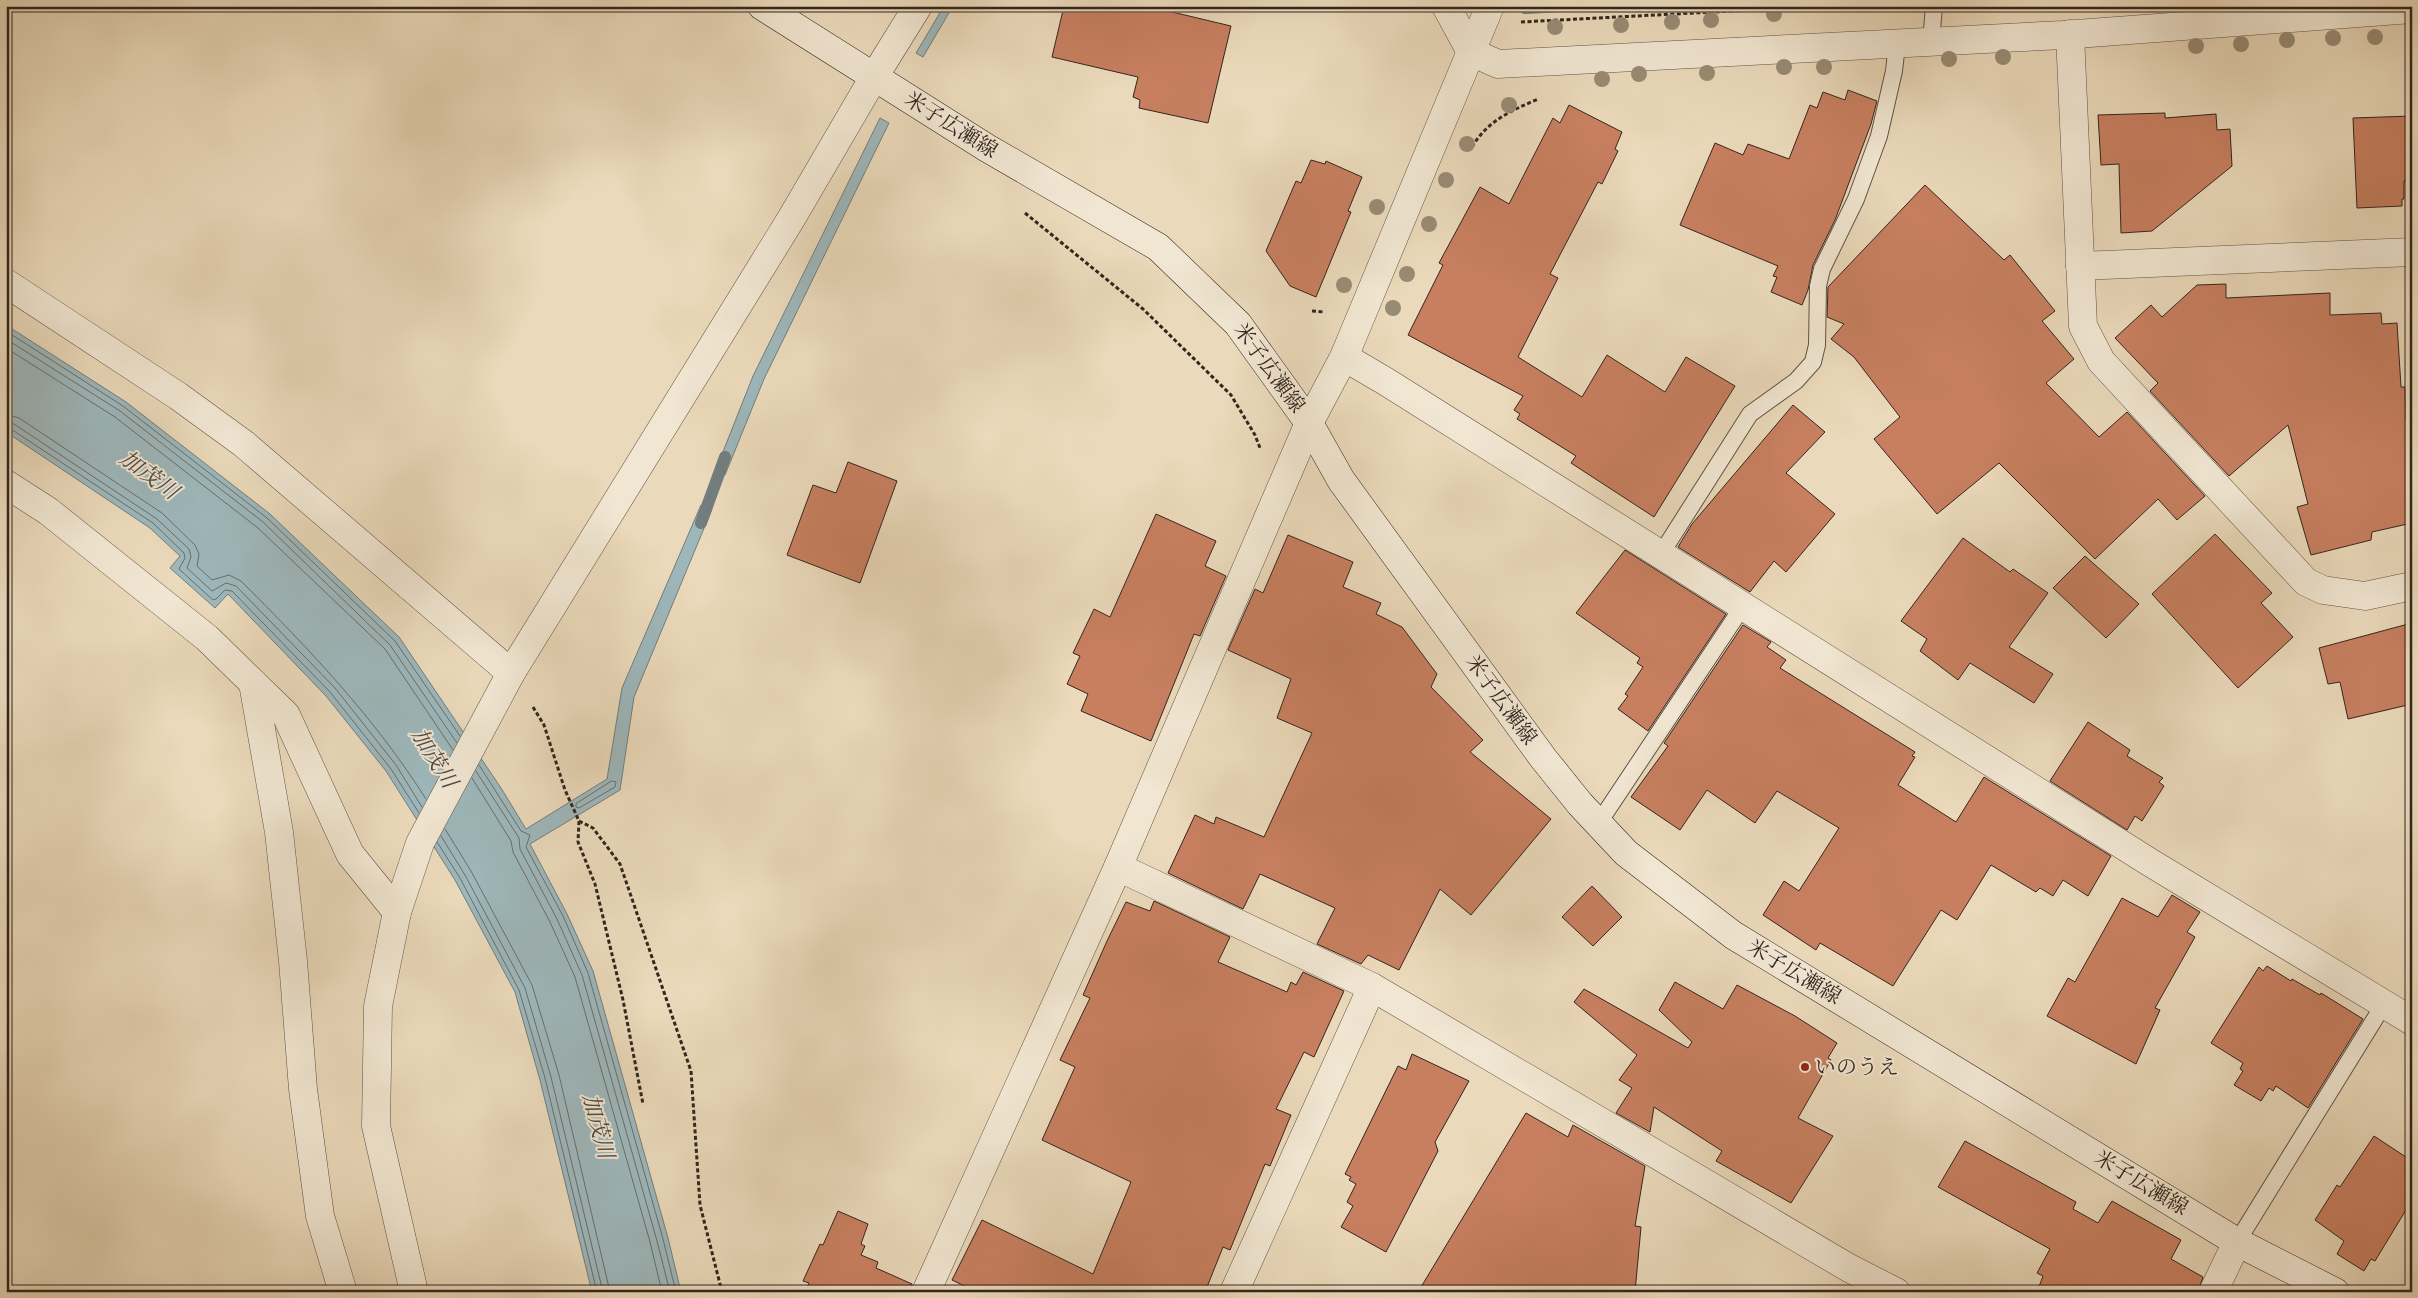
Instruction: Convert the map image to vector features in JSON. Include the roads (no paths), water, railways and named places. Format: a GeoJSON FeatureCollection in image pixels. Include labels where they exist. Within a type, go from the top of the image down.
{"type":"FeatureCollection","features":[{"type":"Feature","properties":{"kind":"street","name":"米子広瀬線"},"geometry":{"type":"LineString","coordinates":[[762,6],[987,148],[1158,248],[1238,324],[1309,423],[1341,480],[1543,758],[1598,824],[1626,853],[1733,935],[2237,1242],[2335,1292]]}},
{"type":"Feature","properties":{"kind":"street"},"geometry":{"type":"LineString","coordinates":[[414,1292],[376,1126],[378,1006],[397,912],[420,843],[511,673],[791,219],[918,6]]}},
{"type":"Feature","properties":{"kind":"street"},"geometry":{"type":"LineString","coordinates":[[1446,6],[1472,52],[1498,64],[2070,34],[2412,9]]}},
{"type":"Feature","properties":{"kind":"street"},"geometry":{"type":"LineString","coordinates":[[926,1292],[1118,867],[1309,423],[1344,357],[1404,208],[1490,6]]}},
{"type":"Feature","properties":{"kind":"street"},"geometry":{"type":"LineString","coordinates":[[2070,34],[2083,326],[2101,360],[2306,582],[2323,590],[2365,596],[2412,586]]}},
{"type":"Feature","properties":{"kind":"street"},"geometry":{"type":"LineString","coordinates":[[2080,266],[2412,252]]}},
{"type":"Feature","properties":{"kind":"street"},"geometry":{"type":"LineString","coordinates":[[6,283],[178,396],[244,444],[511,673]]}},
{"type":"Feature","properties":{"kind":"street"},"geometry":{"type":"LineString","coordinates":[[1344,357],[2151,863],[2412,1021]]}},
{"type":"Feature","properties":{"kind":"street"},"geometry":{"type":"LineString","coordinates":[[6,484],[48,511],[208,638],[286,715],[350,854],[397,912]]}},
{"type":"Feature","properties":{"kind":"street"},"geometry":{"type":"LineString","coordinates":[[253,683],[280,832],[303,1089],[320,1216],[343,1292]]}},
{"type":"Feature","properties":{"kind":"street"},"geometry":{"type":"LineString","coordinates":[[1118,867],[1372,987],[1850,1268],[1896,1292]]}},
{"type":"Feature","properties":{"kind":"street"},"geometry":{"type":"LineString","coordinates":[[1234,1292],[1372,987]]}},
{"type":"Feature","properties":{"kind":"street"},"geometry":{"type":"LineString","coordinates":[[2213,1292],[2237,1242]]}},
{"type":"Feature","properties":{"kind":"lane"},"geometry":{"type":"LineString","coordinates":[[1931,42],[1934,6]]}},
{"type":"Feature","properties":{"kind":"lane"},"geometry":{"type":"LineString","coordinates":[[1661,554],[1750,414],[1796,381],[1813,362],[1817,345],[1818,286],[1822,270],[1856,199],[1879,136],[1894,71],[1897,44]]}},
{"type":"Feature","properties":{"kind":"lane"},"geometry":{"type":"LineString","coordinates":[[1598,824],[1742,606]]}},
{"type":"Feature","properties":{"kind":"lane"},"geometry":{"type":"LineString","coordinates":[[2237,1242],[2384,1004]]}},
{"type":"Feature","properties":{"kind":"water"},"geometry":{"type":"Polygon","coordinates":[[[944,6],[953,6],[923,57],[916,53],[944,6]]]}},
{"type":"Feature","properties":{"kind":"water"},"geometry":{"type":"Polygon","coordinates":[[[880,118],[889,123],[764,379],[725,475],[715,472],[753,376],[880,118]]]}},
{"type":"Feature","properties":{"kind":"water","name":"加茂川"},"geometry":{"type":"Polygon","coordinates":[[[6,325],[126,402],[270,514],[399,637],[501,788],[526,829],[607,779],[622,688],[701,505],[712,509],[634,697],[620,790],[530,844],[567,914],[593,971],[668,1238],[681,1292],[592,1292],[540,1080],[515,992],[455,880],[386,771],[326,696],[228,594],[215,608],[170,568],[180,556],[150,528],[6,432],[6,325]]]}},
{"type":"Feature","properties":{"kind":"waterway"},"geometry":{"type":"LineString","coordinates":[[1525,8],[1563,6]]}},
{"type":"Feature","properties":{"kind":"waterway"},"geometry":{"type":"LineString","coordinates":[[701,523],[725,457]]}},
{"type":"Feature","properties":{"kind":"place","name":"いのうえ"},"geometry":{"type":"Point","coordinates":[1805,1067]}}]}
